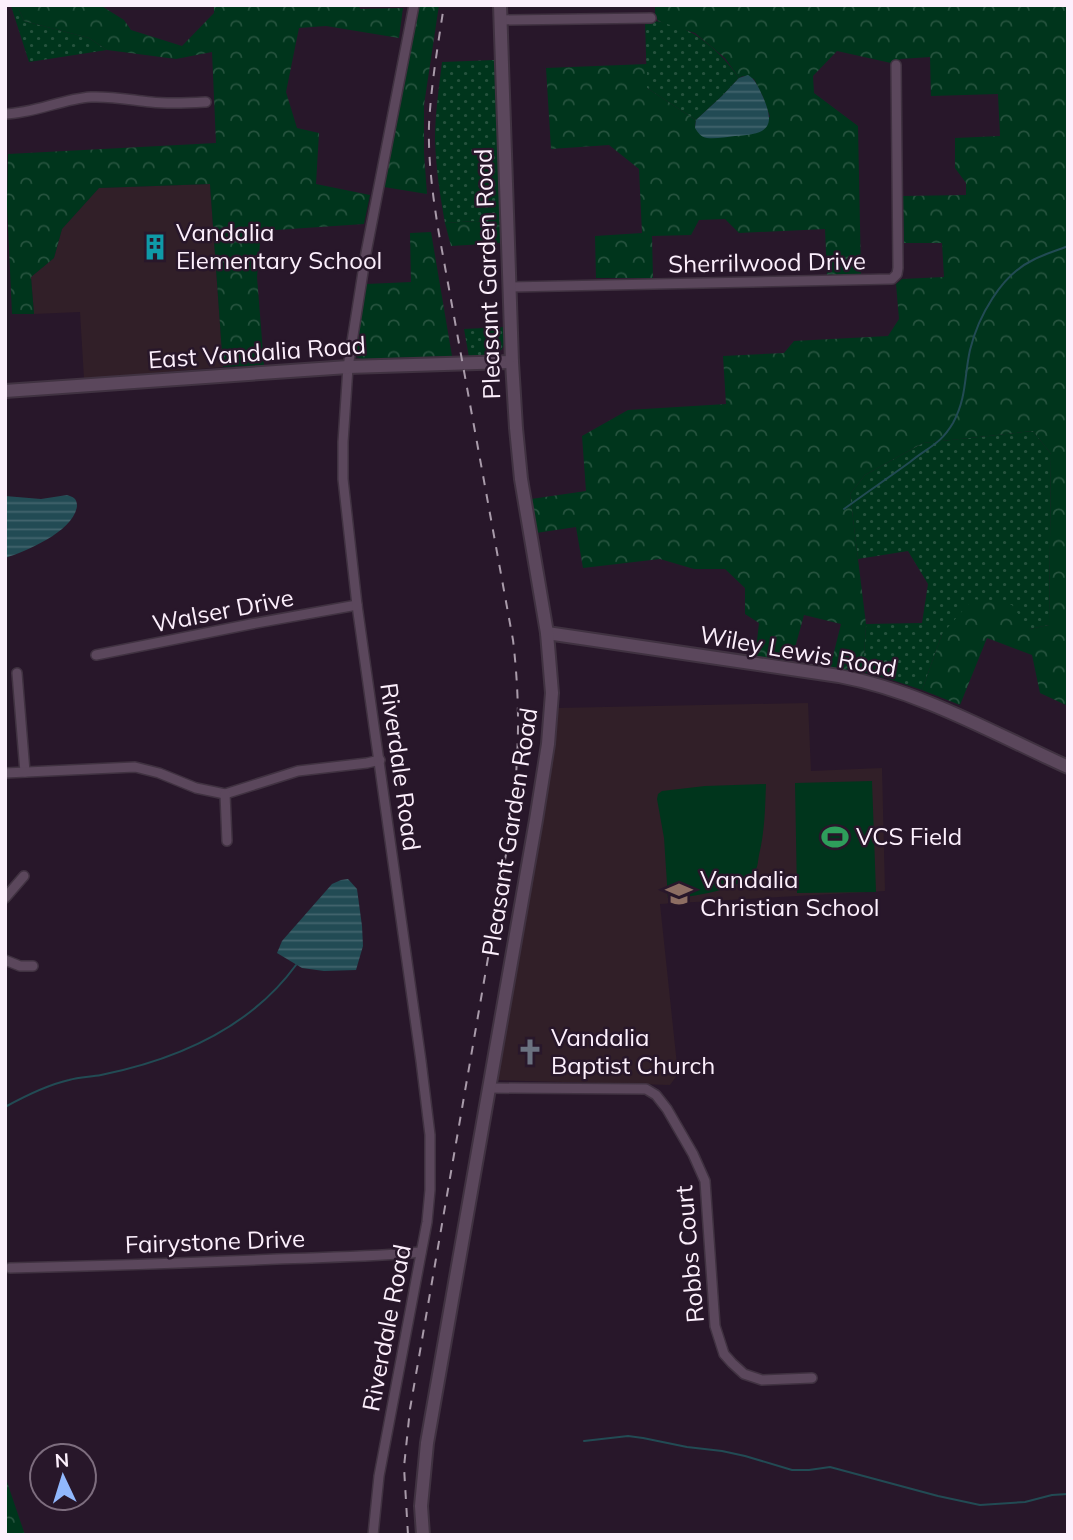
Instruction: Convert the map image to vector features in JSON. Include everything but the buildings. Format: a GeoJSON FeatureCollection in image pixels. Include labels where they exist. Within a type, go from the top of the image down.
{"type":"FeatureCollection","features":[{"type":"Feature","properties":{"kind":"main road","name":"Pleasant Garden Road"},"geometry":{"type":"LineString","coordinates":[[423,1535],[421,1506],[427,1443],[548,744],[552,693],[547,633],[521,479],[512,362],[500,5]]}},
{"type":"Feature","properties":{"kind":"main road","name":"East Vandalia Road"},"geometry":{"type":"LineString","coordinates":[[5,391],[348,368],[512,362]]}},
{"type":"Feature","properties":{"kind":"main road","name":"Wiley Lewis Road"},"geometry":{"type":"LineString","coordinates":[[547,633],[842,676],[879,684],[916,697],[1068,767]]}},
{"type":"Feature","properties":{"kind":"street","name":"Riverdale Road"},"geometry":{"type":"LineString","coordinates":[[373,1535],[379,1476],[430,1190],[429,1135],[357,605],[343,479],[343,442],[348,368],[366,253],[414,5]]}},
{"type":"Feature","properties":{"kind":"street"},"geometry":{"type":"LineString","coordinates":[[500,20],[651,18]]}},
{"type":"Feature","properties":{"kind":"street","name":"Sherrilwood Drive"},"geometry":{"type":"LineString","coordinates":[[510,287],[892,279],[898,268],[896,65]]}},
{"type":"Feature","properties":{"kind":"street"},"geometry":{"type":"LineString","coordinates":[[5,114],[91,97],[116,97],[172,104],[206,102]]}},
{"type":"Feature","properties":{"kind":"street","name":"Walser Drive"},"geometry":{"type":"LineString","coordinates":[[96,655],[357,605]]}},
{"type":"Feature","properties":{"kind":"street"},"geometry":{"type":"LineString","coordinates":[[17,673],[25,772]]}},
{"type":"Feature","properties":{"kind":"street"},"geometry":{"type":"LineString","coordinates":[[5,773],[135,767],[159,773],[196,788],[225,794],[298,771],[380,760]]}},
{"type":"Feature","properties":{"kind":"street"},"geometry":{"type":"LineString","coordinates":[[225,794],[228,841]]}},
{"type":"Feature","properties":{"kind":"street"},"geometry":{"type":"LineString","coordinates":[[5,898],[24,876]]}},
{"type":"Feature","properties":{"kind":"street"},"geometry":{"type":"LineString","coordinates":[[5,960],[20,966],[33,967]]}},
{"type":"Feature","properties":{"kind":"street","name":"Robbs Court"},"geometry":{"type":"LineString","coordinates":[[489,1088],[646,1089],[661,1100],[693,1153],[705,1181],[713,1302],[718,1338],[724,1354],[744,1374],[762,1380],[812,1378]]}},
{"type":"Feature","properties":{"kind":"street","name":"Fairystone Drive"},"geometry":{"type":"LineString","coordinates":[[10,1268],[377,1256],[421,1252]]}},
{"type":"Feature","properties":{"kind":"shaded area"},"geometry":{"type":"Polygon","coordinates":[[[748,75],[757,84],[767,108],[769,116],[766,128],[746,135],[714,138],[701,136],[695,128],[696,120],[739,78],[748,75]]]}},
{"type":"Feature","properties":{"kind":"shaded area"},"geometry":{"type":"Polygon","coordinates":[[[210,184],[223,367],[84,379],[80,312],[34,314],[31,277],[54,258],[62,229],[99,188],[210,184]]]}},
{"type":"Feature","properties":{"kind":"shaded area"},"geometry":{"type":"Polygon","coordinates":[[[67,495],[73,497],[77,506],[68,524],[37,545],[5,558],[5,496],[41,499],[67,495]]]}},
{"type":"Feature","properties":{"kind":"shaded area","name":"Vandalia Christian School"},"geometry":{"type":"Polygon","coordinates":[[[808,703],[811,771],[882,768],[885,891],[660,904],[678,1074],[670,1085],[494,1080],[556,708],[808,703]]]}},
{"type":"Feature","properties":{"kind":"shaded area"},"geometry":{"type":"Polygon","coordinates":[[[348,879],[357,889],[362,926],[363,946],[356,970],[324,971],[302,968],[277,953],[282,941],[332,884],[348,879]]]}},
{"type":"Feature","properties":{"kind":"green space"},"geometry":{"type":"Polygon","coordinates":[[[17,5],[24,21],[89,38],[107,50],[29,62],[11,6],[17,5]]]}},
{"type":"Feature","properties":{"kind":"green space"},"geometry":{"type":"Polygon","coordinates":[[[17,5],[100,5],[124,20],[131,30],[182,46],[214,13],[214,5],[359,5],[360,9],[403,8],[399,38],[326,26],[299,28],[286,92],[297,128],[319,133],[316,184],[370,195],[364,224],[261,231],[257,277],[264,365],[223,367],[210,184],[99,188],[62,229],[54,258],[31,277],[34,314],[12,314],[7,205],[8,154],[216,143],[212,52],[176,59],[107,50],[89,38],[24,21],[17,5]]]}},
{"type":"Feature","properties":{"kind":"green space"},"geometry":{"type":"Polygon","coordinates":[[[419,5],[439,5],[424,105],[427,194],[384,187],[419,5]]]}},
{"type":"Feature","properties":{"kind":"green space"},"geometry":{"type":"Polygon","coordinates":[[[655,5],[1068,5],[1068,706],[1040,693],[1032,655],[987,638],[960,705],[922,690],[942,634],[973,599],[1012,605],[1029,629],[1049,625],[1051,454],[1033,431],[923,443],[865,475],[850,494],[866,624],[863,672],[830,668],[841,624],[804,615],[791,662],[755,658],[759,623],[745,614],[745,588],[725,569],[694,569],[660,559],[583,568],[576,527],[536,533],[531,499],[586,491],[582,436],[628,410],[726,404],[723,356],[784,353],[794,341],[888,336],[899,319],[896,284],[902,279],[944,277],[942,243],[904,243],[903,196],[966,195],[966,183],[955,168],[955,138],[1000,136],[998,94],[931,96],[930,57],[901,59],[891,63],[837,51],[813,76],[814,93],[858,126],[861,275],[827,275],[825,229],[739,233],[725,219],[699,220],[691,235],[652,236],[653,278],[596,278],[595,236],[642,233],[639,169],[609,145],[551,149],[546,68],[647,64],[647,88],[696,120],[695,128],[770,117],[754,79],[743,76],[739,78],[725,58],[695,33],[658,21],[655,5]]]}},
{"type":"Feature","properties":{"kind":"green space"},"geometry":{"type":"Polygon","coordinates":[[[645,21],[673,25],[699,37],[721,56],[739,78],[696,120],[647,88],[645,21]]]}},
{"type":"Feature","properties":{"kind":"green space"},"geometry":{"type":"Polygon","coordinates":[[[495,60],[500,225],[476,221],[445,223],[435,140],[442,62],[495,60]]]}},
{"type":"Feature","properties":{"kind":"green space"},"geometry":{"type":"Polygon","coordinates":[[[476,221],[500,225],[501,243],[451,246],[445,223],[476,221]]]}},
{"type":"Feature","properties":{"kind":"green space"},"geometry":{"type":"Polygon","coordinates":[[[431,232],[452,356],[356,357],[354,349],[366,284],[411,282],[410,233],[431,232]]]}},
{"type":"Feature","properties":{"kind":"green space"},"geometry":{"type":"Polygon","coordinates":[[[504,327],[505,342],[499,352],[490,356],[469,357],[464,329],[504,327]]]}},
{"type":"Feature","properties":{"kind":"green space"},"geometry":{"type":"Polygon","coordinates":[[[1033,431],[1051,454],[1049,625],[1029,629],[942,634],[922,690],[863,672],[866,624],[922,623],[928,584],[908,551],[858,559],[850,494],[865,475],[923,443],[1033,431]]]}},
{"type":"Feature","properties":{"kind":"green space","name":"VCS Field"},"geometry":{"type":"Polygon","coordinates":[[[872,781],[876,892],[797,893],[795,783],[872,781]]]}},
{"type":"Feature","properties":{"kind":"green space"},"geometry":{"type":"Polygon","coordinates":[[[766,784],[762,837],[755,871],[749,878],[728,888],[668,899],[658,794],[662,791],[705,786],[766,784]]]}},
{"type":"Feature","properties":{"kind":"green space"},"geometry":{"type":"Polygon","coordinates":[[[5,1476],[25,1535],[5,1535],[5,1476]]]}},
{"type":"Feature","properties":{"kind":"waterway"},"geometry":{"type":"LineString","coordinates":[[844,509],[943,436],[958,414],[970,350],[979,324],[993,298],[1001,286],[1021,267],[1068,246]]}},
{"type":"Feature","properties":{"kind":"waterway"},"geometry":{"type":"LineString","coordinates":[[5,1107],[53,1085],[129,1069],[209,1038],[257,1007],[296,965]]}},
{"type":"Feature","properties":{"kind":"waterway"},"geometry":{"type":"LineString","coordinates":[[584,1441],[628,1436],[722,1451],[792,1470],[830,1467],[980,1505],[1025,1502],[1068,1494]]}},
{"type":"Feature","properties":{"kind":"railway"},"geometry":{"type":"LineString","coordinates":[[408,1535],[404,1467],[410,1409],[510,831],[518,736],[513,640],[431,180],[430,110],[444,5]]}},
{"type":"Feature","properties":{"kind":"place","name":"Vandalia Elementary School"},"geometry":{"type":"Point","coordinates":[155,247]}},
{"type":"Feature","properties":{"kind":"place","name":"VCS Field"},"geometry":{"type":"Point","coordinates":[835,837]}},
{"type":"Feature","properties":{"kind":"place","name":"Vandalia Christian School"},"geometry":{"type":"Point","coordinates":[679,894]}},
{"type":"Feature","properties":{"kind":"place","name":"Vandalia Baptist Church"},"geometry":{"type":"Point","coordinates":[530,1052]}}]}
